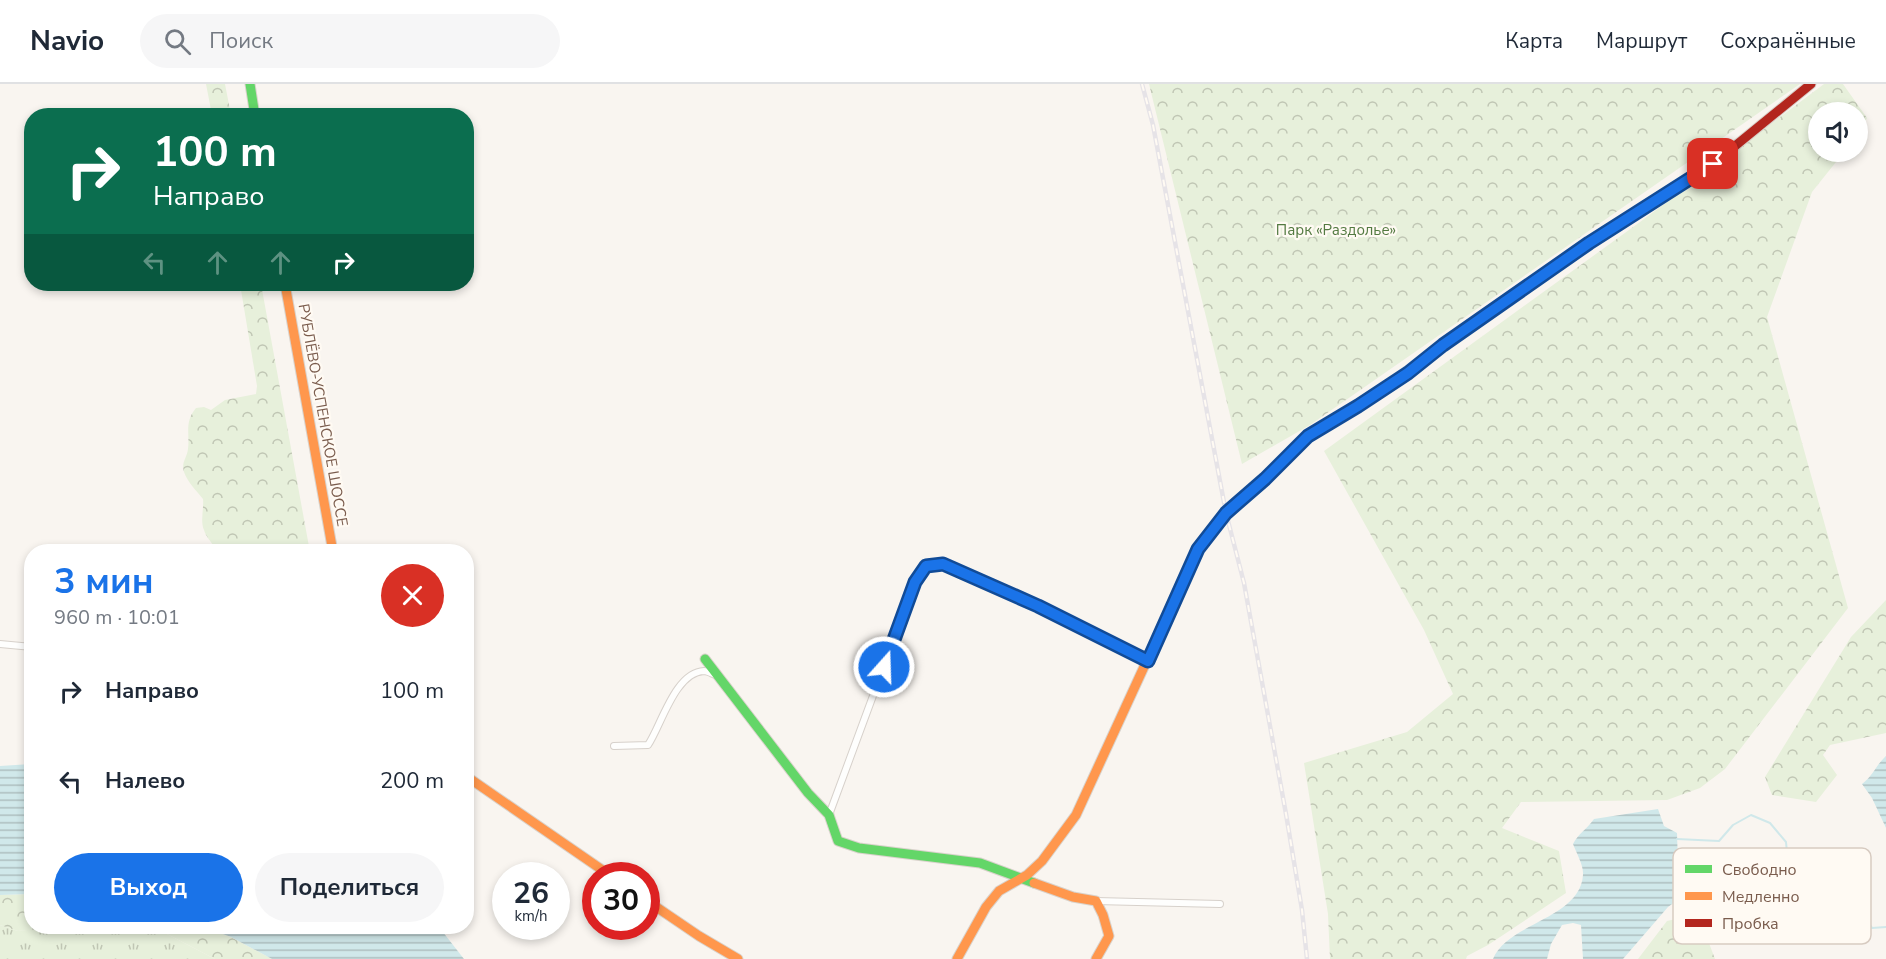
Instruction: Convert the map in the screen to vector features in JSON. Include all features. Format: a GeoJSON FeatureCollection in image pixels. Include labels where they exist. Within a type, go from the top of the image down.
{"type":"FeatureCollection","features":[{"type":"Feature","properties":{"kind":"street"},"geometry":{"type":"LineString","coordinates":[[250,84],[254,108]]}},
{"type":"Feature","properties":{"kind":"street"},"geometry":{"type":"LineString","coordinates":[[957,959],[986,907],[999,891],[1028,875],[1042,861],[1076,815],[1198,549],[1226,513],[1265,479],[1308,436],[1408,373],[1443,345],[1589,243],[1713,164],[1811,84]]}},
{"type":"Feature","properties":{"kind":"street","name":"РУБЛЁВО-УСПЕНСКОЕ ШОССЕ"},"geometry":{"type":"LineString","coordinates":[[286,291],[332,544]]}},
{"type":"Feature","properties":{"kind":"street"},"geometry":{"type":"LineString","coordinates":[[829,815],[915,582],[926,566],[943,564],[1038,606],[1148,661]]}},
{"type":"Feature","properties":{"kind":"street"},"geometry":{"type":"LineString","coordinates":[[0,644],[24,646]]}},
{"type":"Feature","properties":{"kind":"street"},"geometry":{"type":"LineString","coordinates":[[705,659],[808,793],[829,815],[838,841],[859,848],[980,863],[1073,897],[1096,901],[1220,904]]}},
{"type":"Feature","properties":{"kind":"street"},"geometry":{"type":"LineString","coordinates":[[615,746],[648,745],[657,732],[670,700],[692,675],[705,671],[718,676]]}},
{"type":"Feature","properties":{"kind":"street"},"geometry":{"type":"LineString","coordinates":[[474,782],[590,862]]}},
{"type":"Feature","properties":{"kind":"street"},"geometry":{"type":"LineString","coordinates":[[1096,901],[1109,936],[1096,959]]}},
{"type":"Feature","properties":{"kind":"street"},"geometry":{"type":"LineString","coordinates":[[660,910],[738,959]]}},
{"type":"Feature","properties":{"kind":"green space"},"geometry":{"type":"Polygon","coordinates":[[[206,84],[225,84],[230,108],[211,108],[206,84]]]}},
{"type":"Feature","properties":{"kind":"green space","name":"Парк «Раздолье»"},"geometry":{"type":"Polygon","coordinates":[[[1149,84],[1800,84],[1310,425],[1242,464],[1149,84]]]}},
{"type":"Feature","properties":{"kind":"green space"},"geometry":{"type":"Polygon","coordinates":[[[1824,84],[1843,84],[1856,102],[1808,102],[1808,162],[1836,162],[1812,192],[1767,317],[1848,608],[1725,769],[1700,788],[1667,800],[1521,802],[1502,828],[1559,851],[1566,893],[1488,945],[1467,956],[1466,959],[1330,959],[1328,914],[1304,763],[1407,732],[1453,694],[1424,630],[1324,451],[1640,222],[1824,84]]]}},
{"type":"Feature","properties":{"kind":"green space"},"geometry":{"type":"Polygon","coordinates":[[[241,291],[262,291],[309,544],[212,544],[203,526],[203,499],[190,483],[183,469],[188,449],[190,418],[196,408],[204,407],[211,410],[225,400],[256,394],[257,386],[241,291]]]}},
{"type":"Feature","properties":{"kind":"green space"},"geometry":{"type":"Polygon","coordinates":[[[1886,600],[1886,733],[1830,745],[1823,755],[1837,775],[1816,802],[1772,795],[1765,777],[1851,637],[1886,600]]]}},
{"type":"Feature","properties":{"kind":"green space"},"geometry":{"type":"Polygon","coordinates":[[[24,894],[24,930],[18,931],[0,925],[0,895],[24,894]]]}},
{"type":"Feature","properties":{"kind":"green space"},"geometry":{"type":"Polygon","coordinates":[[[1673,920],[1673,944],[1709,944],[1715,959],[1638,959],[1667,921],[1673,920]]]}},
{"type":"Feature","properties":{"kind":"green space"},"geometry":{"type":"Polygon","coordinates":[[[0,925],[18,931],[24,930],[24,934],[167,934],[215,959],[0,959],[0,925]]]}},
{"type":"Feature","properties":{"kind":"green space"},"geometry":{"type":"Polygon","coordinates":[[[167,934],[223,934],[272,959],[215,959],[167,934]]]}},
{"type":"Feature","properties":{"kind":"water"},"geometry":{"type":"Polygon","coordinates":[[[1886,756],[1886,828],[1872,798],[1862,784],[1886,756]]]}},
{"type":"Feature","properties":{"kind":"water"},"geometry":{"type":"Polygon","coordinates":[[[24,764],[24,894],[0,895],[0,766],[24,764]]]}},
{"type":"Feature","properties":{"kind":"water"},"geometry":{"type":"Polygon","coordinates":[[[1658,809],[1664,826],[1677,833],[1677,848],[1673,848],[1673,903],[1623,959],[1583,959],[1581,925],[1573,923],[1562,925],[1551,944],[1547,959],[1493,959],[1501,947],[1513,937],[1570,902],[1579,890],[1583,871],[1573,844],[1594,819],[1658,809]]]}},
{"type":"Feature","properties":{"kind":"water"},"geometry":{"type":"Polygon","coordinates":[[[223,934],[444,934],[464,959],[272,959],[223,934]]]}},
{"type":"Feature","properties":{"kind":"waterway"},"geometry":{"type":"LineString","coordinates":[[1677,839],[1719,841],[1733,825],[1751,815],[1770,823],[1786,842],[1787,848]]}},
{"type":"Feature","properties":{"kind":"waterway"},"geometry":{"type":"LineString","coordinates":[[1871,926],[1886,927]]}},
{"type":"Feature","properties":{"kind":"railway"},"geometry":{"type":"LineString","coordinates":[[1142,84],[1153,125],[1226,513],[1244,583],[1286,814],[1302,910],[1307,959]]}},
{"type":"Feature","properties":{"kind":"traffic: fast"},"geometry":{"type":"LineString","coordinates":[[250,84],[254,108]]}},
{"type":"Feature","properties":{"kind":"traffic: fast"},"geometry":{"type":"LineString","coordinates":[[1424,360],[1589,243],[1671,190]]}},
{"type":"Feature","properties":{"kind":"traffic: fast"},"geometry":{"type":"LineString","coordinates":[[705,659],[808,793],[829,815],[838,841],[859,848],[980,863],[1034,883]]}},
{"type":"Feature","properties":{"kind":"traffic: slow"},"geometry":{"type":"LineString","coordinates":[[286,291],[332,544]]}},
{"type":"Feature","properties":{"kind":"traffic: slow"},"geometry":{"type":"LineString","coordinates":[[957,959],[986,907],[999,891],[1027,875],[1042,861],[1076,815],[1160,632]]}},
{"type":"Feature","properties":{"kind":"traffic: slow"},"geometry":{"type":"LineString","coordinates":[[474,782],[591,862]]}},
{"type":"Feature","properties":{"kind":"traffic: slow"},"geometry":{"type":"LineString","coordinates":[[1034,883],[1073,897],[1096,901],[1109,936],[1096,959]]}},
{"type":"Feature","properties":{"kind":"traffic: slow"},"geometry":{"type":"LineString","coordinates":[[660,910],[738,959]]}},
{"type":"Feature","properties":{"kind":"traffic: jam"},"geometry":{"type":"LineString","coordinates":[[1671,190],[1713,164],[1811,84]]}},
{"type":"Feature","properties":{"kind":"traffic: jam"},"geometry":{"type":"LineString","coordinates":[[1160,632],[1198,549],[1226,513],[1265,479],[1308,436],[1358,407],[1424,360]]}},
{"type":"Feature","properties":{"kind":"route"},"geometry":{"type":"LineString","coordinates":[[884,667],[915,582],[926,566],[938,563],[1038,606],[1148,661],[1198,549],[1209,533],[1226,513],[1265,479],[1308,436],[1408,373],[1443,345],[1589,243],[1713,164]]}}]}
